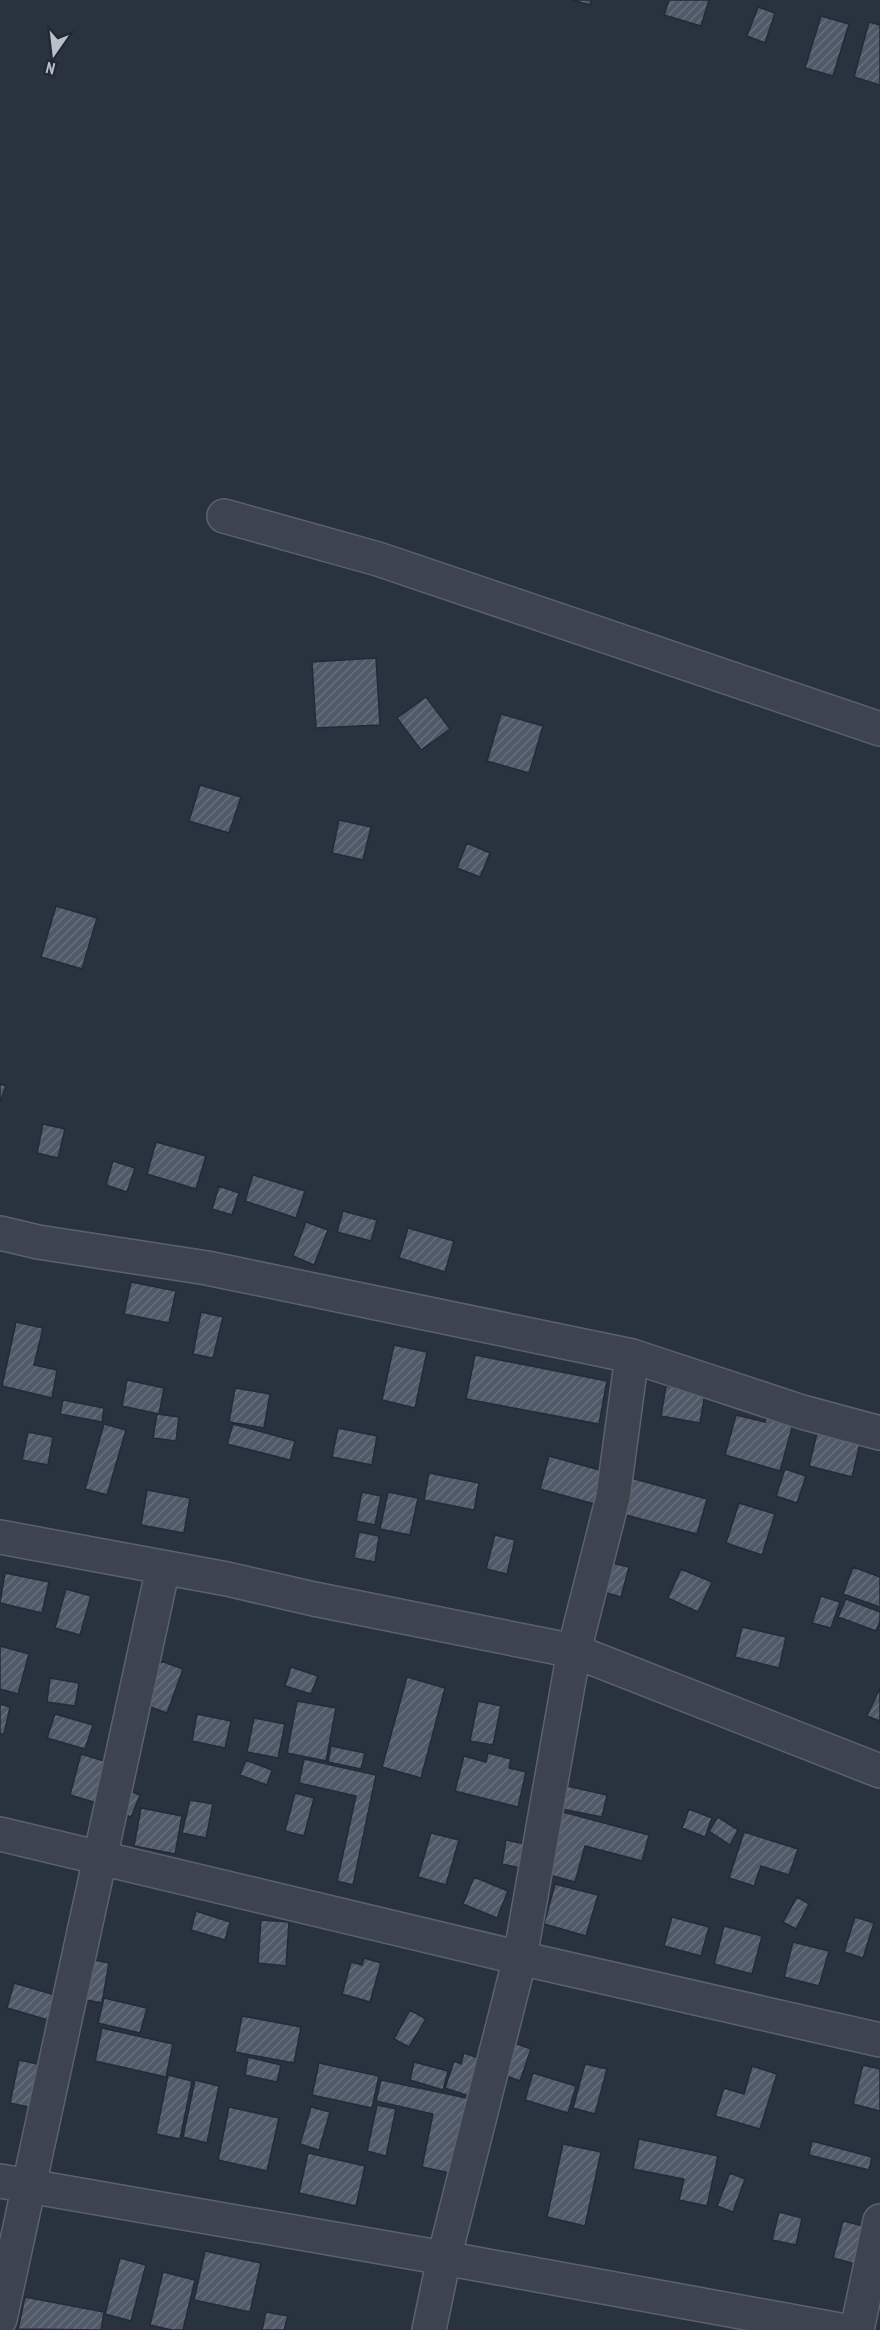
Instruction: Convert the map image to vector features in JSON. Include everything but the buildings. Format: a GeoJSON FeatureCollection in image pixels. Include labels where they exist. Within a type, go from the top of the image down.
{"type":"FeatureCollection","features":[{"type":"Feature","properties":{"kind":"street"},"geometry":{"type":"LineString","coordinates":[[224,516],[378,559],[880,729]]}},
{"type":"Feature","properties":{"kind":"street"},"geometry":{"type":"LineString","coordinates":[[0,1233],[38,1242],[207,1268],[632,1356],[802,1412],[880,1433]]}},
{"type":"Feature","properties":{"kind":"street"},"geometry":{"type":"LineString","coordinates":[[429,2330],[444,2258],[520,1958],[574,1651],[613,1497],[632,1356]]}},
{"type":"Feature","properties":{"kind":"street"},"geometry":{"type":"LineString","coordinates":[[0,1537],[227,1579],[314,1599],[574,1651],[880,1771]]}},
{"type":"Feature","properties":{"kind":"street"},"geometry":{"type":"LineString","coordinates":[[0,2319],[14,2184],[101,1857],[162,1568]]}},
{"type":"Feature","properties":{"kind":"street"},"geometry":{"type":"LineString","coordinates":[[0,1834],[520,1958],[880,2040]]}},
{"type":"Feature","properties":{"kind":"street"},"geometry":{"type":"LineString","coordinates":[[14,2184],[444,2258],[840,2330]]}},
{"type":"Feature","properties":{"kind":"street"},"geometry":{"type":"LineString","coordinates":[[857,2330],[880,2221]]}}]}
